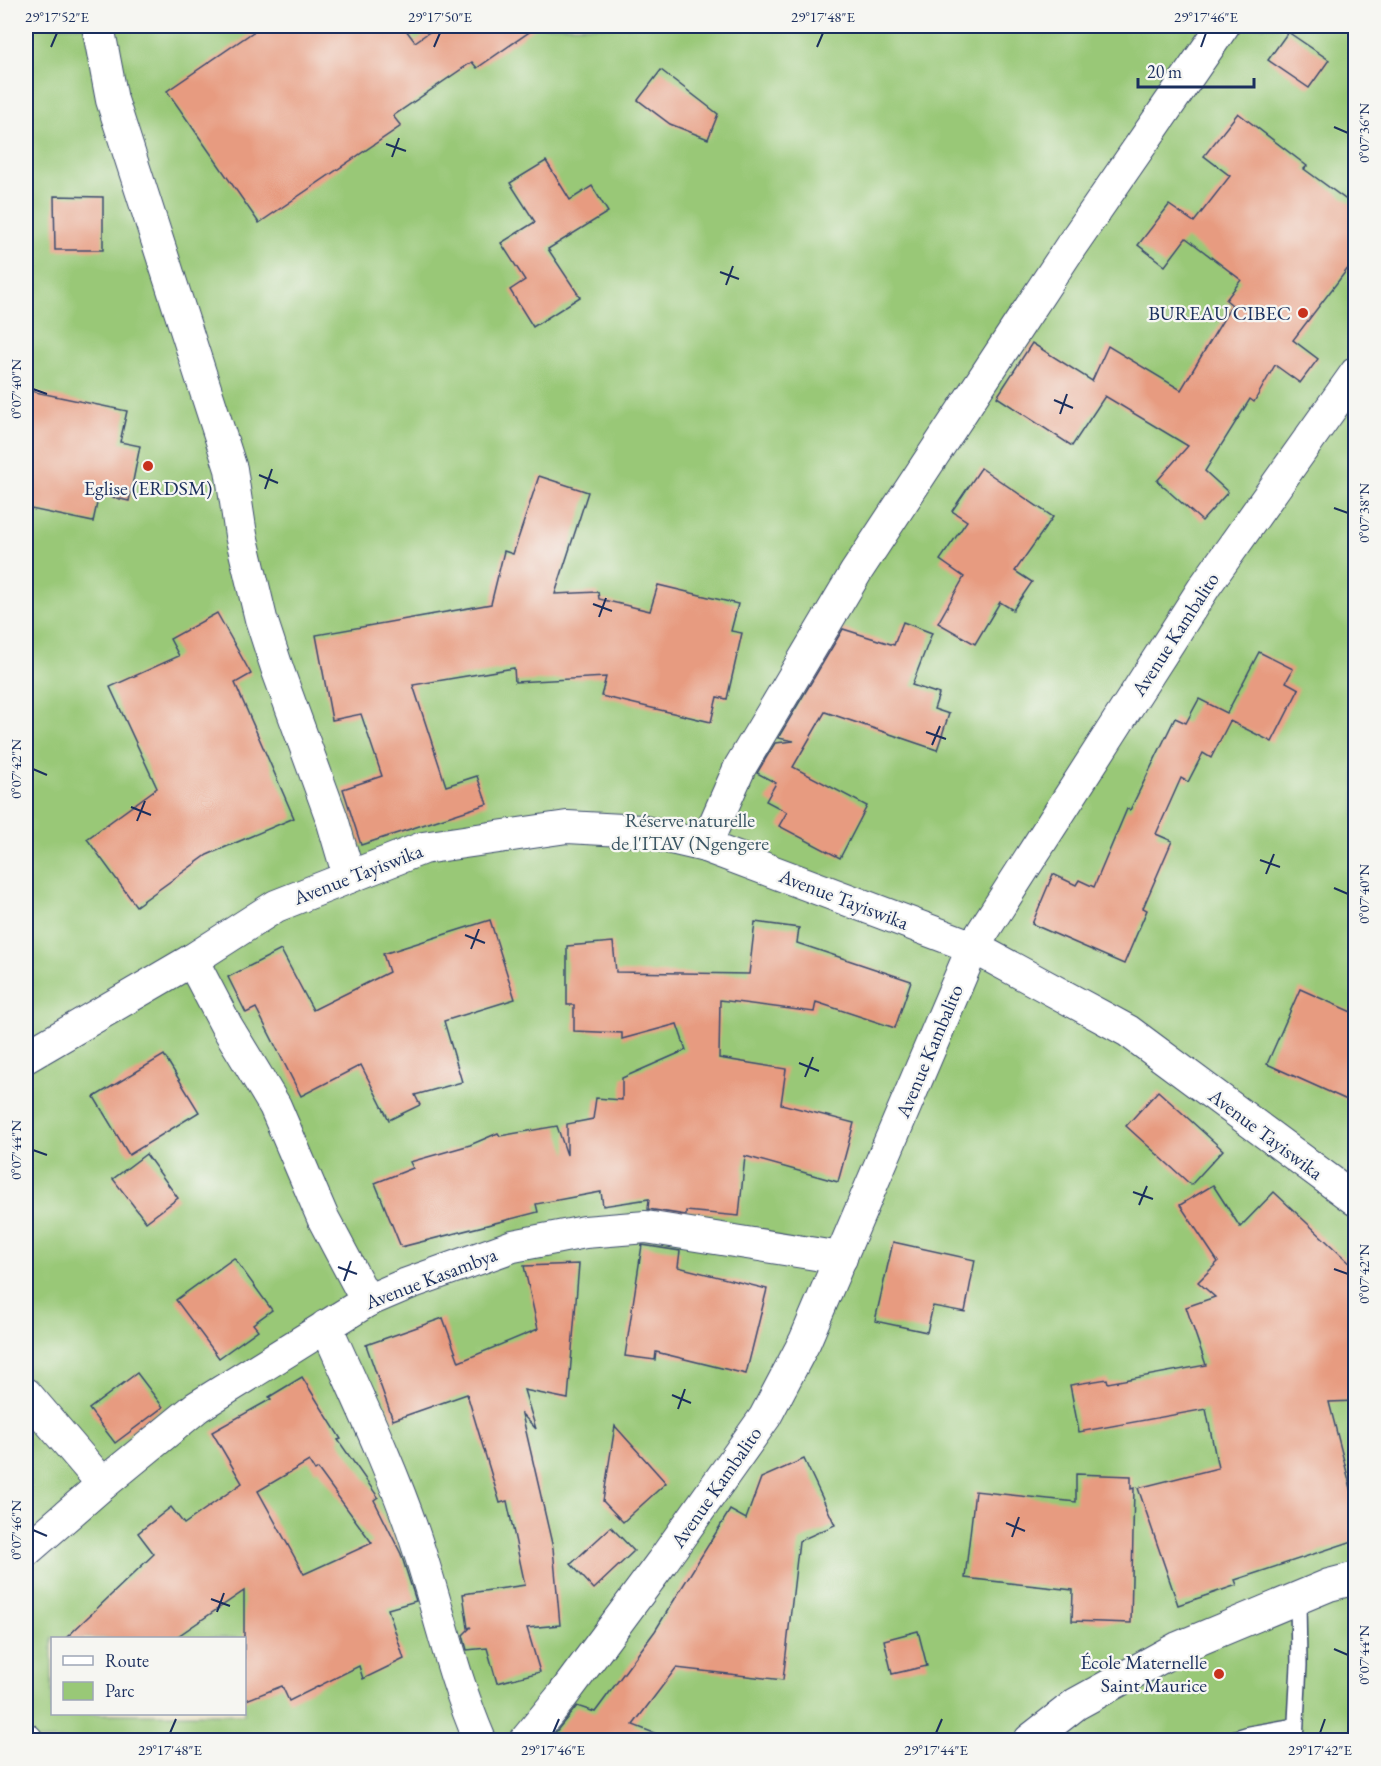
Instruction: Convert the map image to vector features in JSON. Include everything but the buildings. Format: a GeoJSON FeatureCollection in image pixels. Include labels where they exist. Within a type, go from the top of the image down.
{"type":"FeatureCollection","features":[{"type":"Feature","properties":{"kind":"street"},"geometry":{"type":"LineString","coordinates":[[98,26],[112,100],[231,469],[241,535],[261,619],[332,819],[349,877]]}},
{"type":"Feature","properties":{"kind":"street"},"geometry":{"type":"LineString","coordinates":[[705,846],[740,767],[856,572],[1071,246],[1223,26]]}},
{"type":"Feature","properties":{"kind":"street","name":"Avenue Kambalito"},"geometry":{"type":"LineString","coordinates":[[526,1740],[563,1695],[662,1562],[765,1417],[805,1341],[973,947],[1205,586],[1356,373]]}},
{"type":"Feature","properties":{"kind":"street","name":"Avenue Tayiswika"},"geometry":{"type":"LineString","coordinates":[[31,1043],[192,960],[276,906],[423,848],[567,827],[641,831],[705,846],[973,947],[1128,1031],[1356,1200]]}},
{"type":"Feature","properties":{"kind":"street"},"geometry":{"type":"LineString","coordinates":[[192,960],[226,1025],[275,1106],[323,1218],[367,1301]]}},
{"type":"Feature","properties":{"kind":"street","name":"Avenue Kasambya"},"geometry":{"type":"LineString","coordinates":[[26,1551],[197,1407],[367,1301],[406,1284],[513,1246],[585,1232],[636,1227],[706,1235],[841,1258]]}},
{"type":"Feature","properties":{"kind":"street"},"geometry":{"type":"LineString","coordinates":[[326,1326],[393,1478],[413,1532],[467,1711],[480,1740]]}},
{"type":"Feature","properties":{"kind":"street"},"geometry":{"type":"LineString","coordinates":[[26,1394],[103,1484]]}},
{"type":"Feature","properties":{"kind":"street"},"geometry":{"type":"LineString","coordinates":[[1030,1740],[1076,1704],[1178,1648],[1329,1585],[1356,1578]]}},
{"type":"Feature","properties":{"kind":"lane"},"geometry":{"type":"LineString","coordinates":[[1229,1740],[1249,1734],[1295,1733],[1299,1665],[1298,1598]]}},
{"type":"Feature","properties":{"kind":"green space","name":"Réserve naturelle de l'ITAV (Ngengere"},"geometry":{"type":"Polygon","coordinates":[[[26,26],[1355,26],[1355,1740],[26,1740],[26,26]]]}},
{"type":"Feature","properties":{"kind":"place","name":"BUREAU CIBEC"},"geometry":{"type":"Point","coordinates":[1303,313]}},
{"type":"Feature","properties":{"kind":"place","name":"Eglise (ERDSM)"},"geometry":{"type":"Point","coordinates":[148,466]}},
{"type":"Feature","properties":{"kind":"place","name":"École Maternelle Saint Maurice"},"geometry":{"type":"Point","coordinates":[1219,1674]}}]}
